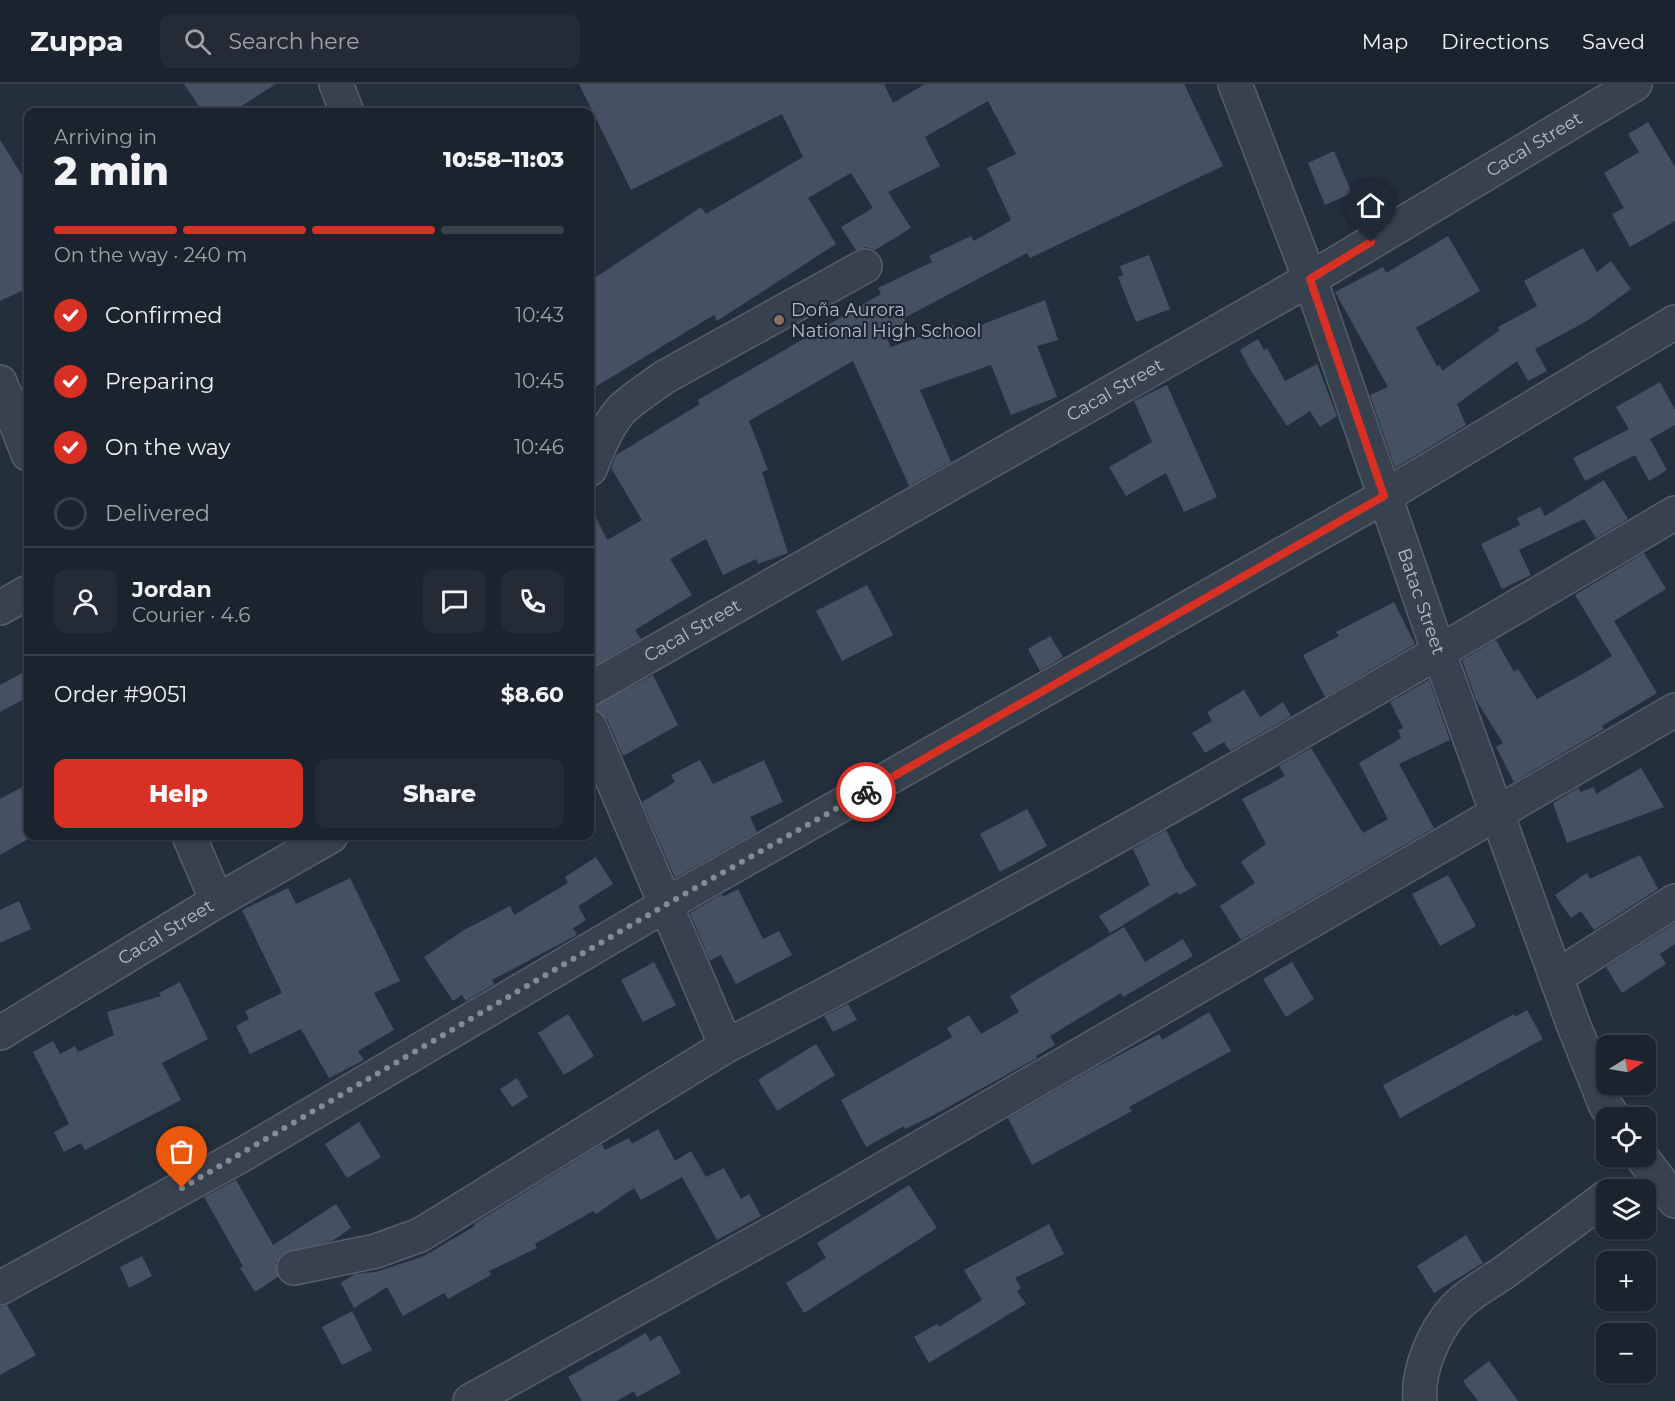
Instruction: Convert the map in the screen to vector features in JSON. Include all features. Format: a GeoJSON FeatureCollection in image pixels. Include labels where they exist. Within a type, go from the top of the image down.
{"type":"FeatureCollection","features":[{"type":"Feature","properties":{"kind":"street"},"geometry":{"type":"LineString","coordinates":[[336,84],[345,108]]}},
{"type":"Feature","properties":{"kind":"street","name":"Batac Street"},"geometry":{"type":"LineString","coordinates":[[1235,84],[1310,279],[1439,653],[1556,978],[1595,1079],[1609,1107]]}},
{"type":"Feature","properties":{"kind":"street","name":"Cacal Street"},"geometry":{"type":"LineString","coordinates":[[594,686],[1310,279],[1635,84]]}},
{"type":"Feature","properties":{"kind":"street"},"geometry":{"type":"LineString","coordinates":[[594,461],[611,425],[622,410],[663,378],[865,266]]}},
{"type":"Feature","properties":{"kind":"street"},"geometry":{"type":"LineString","coordinates":[[0,1288],[242,1155],[667,904],[1384,496],[1675,322]]}},
{"type":"Feature","properties":{"kind":"street"},"geometry":{"type":"LineString","coordinates":[[0,382],[24,444]]}},
{"type":"Feature","properties":{"kind":"street"},"geometry":{"type":"LineString","coordinates":[[294,1268],[376,1251],[420,1235],[726,1046],[896,959],[1439,653],[1675,513]]}},
{"type":"Feature","properties":{"kind":"street"},"geometry":{"type":"LineString","coordinates":[[0,608],[24,594]]}},
{"type":"Feature","properties":{"kind":"street"},"geometry":{"type":"LineString","coordinates":[[470,1401],[785,1226],[1675,710]]}},
{"type":"Feature","properties":{"kind":"street"},"geometry":{"type":"LineString","coordinates":[[594,736],[726,1046]]}},
{"type":"Feature","properties":{"kind":"street"},"geometry":{"type":"LineString","coordinates":[[191,840],[217,901]]}},
{"type":"Feature","properties":{"kind":"street","name":"Cacal Street"},"geometry":{"type":"LineString","coordinates":[[0,1033],[217,901],[324,840]]}},
{"type":"Feature","properties":{"kind":"street"},"geometry":{"type":"LineString","coordinates":[[1556,978],[1675,901]]}},
{"type":"Feature","properties":{"kind":"street"},"geometry":{"type":"LineString","coordinates":[[1420,1401],[1419,1389],[1426,1358],[1453,1310],[1471,1292],[1499,1276],[1596,1204]]}},
{"type":"Feature","properties":{"kind":"building"},"geometry":{"type":"Polygon","coordinates":[[[184,84],[276,84],[238,108],[200,108],[184,84]]]}},
{"type":"Feature","properties":{"kind":"building","name":"Doña Aurora National High School"},"geometry":{"type":"Polygon","coordinates":[[[579,84],[884,84],[893,103],[925,84],[1184,84],[1223,166],[1030,258],[1027,253],[904,318],[907,324],[886,337],[891,347],[953,325],[958,334],[1045,300],[1058,340],[1037,346],[1057,397],[1011,415],[991,365],[920,390],[951,462],[909,486],[853,361],[749,421],[768,470],[762,472],[788,553],[758,564],[756,559],[723,575],[706,539],[670,559],[692,595],[635,630],[641,639],[594,666],[594,513],[607,540],[642,520],[611,468],[616,455],[700,404],[698,400],[881,294],[878,288],[932,262],[929,256],[971,236],[974,241],[1011,220],[987,168],[1016,154],[988,101],[925,137],[940,166],[888,192],[911,228],[875,250],[866,247],[856,250],[841,227],[873,208],[851,173],[808,198],[836,244],[717,321],[714,315],[594,388],[594,278],[701,207],[706,214],[803,157],[782,114],[631,190],[594,115],[594,108],[591,108],[579,84]]]}},
{"type":"Feature","properties":{"kind":"building"},"geometry":{"type":"Polygon","coordinates":[[[1648,122],[1675,167],[1675,221],[1630,247],[1612,214],[1624,208],[1604,173],[1639,152],[1628,134],[1648,122]]]}},
{"type":"Feature","properties":{"kind":"building"},"geometry":{"type":"Polygon","coordinates":[[[0,140],[24,179],[24,238],[22,239],[24,244],[24,290],[0,301],[0,140]]]}},
{"type":"Feature","properties":{"kind":"building"},"geometry":{"type":"Polygon","coordinates":[[[1334,151],[1352,193],[1325,205],[1308,163],[1334,151]]]}},
{"type":"Feature","properties":{"kind":"building"},"geometry":{"type":"Polygon","coordinates":[[[1448,236],[1480,291],[1416,328],[1442,371],[1500,330],[1498,327],[1537,306],[1524,281],[1583,248],[1597,272],[1611,261],[1631,289],[1587,321],[1535,349],[1547,371],[1528,381],[1517,361],[1457,404],[1466,425],[1395,468],[1370,395],[1388,387],[1335,292],[1383,267],[1386,273],[1448,236]]]}},
{"type":"Feature","properties":{"kind":"building"},"geometry":{"type":"Polygon","coordinates":[[[1149,255],[1170,309],[1136,322],[1118,277],[1123,275],[1120,266],[1149,255]]]}},
{"type":"Feature","properties":{"kind":"building"},"geometry":{"type":"Polygon","coordinates":[[[1258,339],[1264,350],[1267,348],[1285,381],[1317,364],[1337,416],[1320,427],[1310,411],[1287,426],[1240,350],[1258,339]]]}},
{"type":"Feature","properties":{"kind":"building"},"geometry":{"type":"Polygon","coordinates":[[[1660,382],[1675,410],[1675,425],[1650,439],[1667,470],[1649,481],[1635,455],[1585,481],[1573,458],[1629,429],[1616,407],[1660,382]]]}},
{"type":"Feature","properties":{"kind":"building"},"geometry":{"type":"Polygon","coordinates":[[[1167,385],[1217,497],[1184,512],[1166,473],[1126,496],[1109,467],[1152,442],[1134,401],[1167,385]]]}},
{"type":"Feature","properties":{"kind":"building"},"geometry":{"type":"Polygon","coordinates":[[[1604,480],[1628,519],[1596,538],[1584,519],[1519,550],[1531,575],[1502,589],[1481,544],[1520,525],[1517,518],[1540,507],[1545,516],[1604,480]]]}},
{"type":"Feature","properties":{"kind":"building"},"geometry":{"type":"Polygon","coordinates":[[[1644,553],[1666,589],[1614,621],[1657,693],[1602,726],[1604,729],[1514,782],[1496,747],[1503,743],[1476,700],[1462,660],[1496,640],[1514,672],[1518,669],[1537,699],[1586,672],[1612,656],[1575,595],[1644,553]]]}},
{"type":"Feature","properties":{"kind":"building"},"geometry":{"type":"Polygon","coordinates":[[[867,585],[893,635],[842,661],[816,611],[867,585]]]}},
{"type":"Feature","properties":{"kind":"building"},"geometry":{"type":"Polygon","coordinates":[[[1394,602],[1415,644],[1325,697],[1303,655],[1339,636],[1336,632],[1394,602]]]}},
{"type":"Feature","properties":{"kind":"building"},"geometry":{"type":"Polygon","coordinates":[[[1050,636],[1063,657],[1040,671],[1028,649],[1050,636]]]}},
{"type":"Feature","properties":{"kind":"building"},"geometry":{"type":"Polygon","coordinates":[[[24,672],[24,699],[0,712],[0,685],[24,672]]]}},
{"type":"Feature","properties":{"kind":"building"},"geometry":{"type":"Polygon","coordinates":[[[653,675],[678,725],[623,756],[607,719],[594,706],[653,675]]]}},
{"type":"Feature","properties":{"kind":"building"},"geometry":{"type":"Polygon","coordinates":[[[1429,680],[1450,740],[1399,764],[1434,828],[1241,940],[1220,906],[1255,883],[1241,862],[1266,844],[1242,799],[1285,776],[1279,766],[1311,748],[1363,833],[1388,819],[1359,763],[1401,738],[1398,730],[1403,728],[1390,702],[1429,680]]]}},
{"type":"Feature","properties":{"kind":"building"},"geometry":{"type":"Polygon","coordinates":[[[1244,690],[1260,717],[1283,702],[1291,716],[1230,751],[1224,742],[1205,753],[1192,733],[1212,721],[1207,712],[1244,690]]]}},
{"type":"Feature","properties":{"kind":"building"},"geometry":{"type":"Polygon","coordinates":[[[700,760],[713,784],[764,760],[783,802],[750,817],[757,832],[675,878],[642,802],[675,782],[671,775],[700,760]]]}},
{"type":"Feature","properties":{"kind":"building"},"geometry":{"type":"Polygon","coordinates":[[[1641,768],[1664,807],[1567,843],[1553,803],[1578,788],[1581,792],[1594,787],[1596,794],[1641,768]]]}},
{"type":"Feature","properties":{"kind":"building"},"geometry":{"type":"Polygon","coordinates":[[[24,786],[24,840],[26,840],[0,855],[0,799],[24,786]]]}},
{"type":"Feature","properties":{"kind":"building"},"geometry":{"type":"Polygon","coordinates":[[[1027,809],[1047,846],[1000,872],[980,834],[1027,809]]]}},
{"type":"Feature","properties":{"kind":"building"},"geometry":{"type":"Polygon","coordinates":[[[1166,830],[1185,868],[1197,885],[1179,895],[1177,892],[1110,933],[1099,916],[1150,885],[1133,849],[1166,830]]]}},
{"type":"Feature","properties":{"kind":"building"},"geometry":{"type":"Polygon","coordinates":[[[1640,855],[1658,889],[1594,930],[1581,911],[1571,918],[1555,895],[1587,873],[1590,879],[1640,855]]]}},
{"type":"Feature","properties":{"kind":"building"},"geometry":{"type":"Polygon","coordinates":[[[596,857],[613,884],[578,906],[586,920],[573,928],[577,935],[492,980],[494,984],[466,1001],[462,995],[453,1001],[424,957],[464,930],[510,906],[514,915],[568,883],[565,877],[596,857]]]}},
{"type":"Feature","properties":{"kind":"building"},"geometry":{"type":"Polygon","coordinates":[[[1448,875],[1476,926],[1440,946],[1412,894],[1448,875]]]}},
{"type":"Feature","properties":{"kind":"building"},"geometry":{"type":"Polygon","coordinates":[[[350,878],[400,981],[374,993],[394,1030],[358,1051],[364,1060],[329,1078],[301,1029],[250,1054],[236,1026],[249,1019],[245,1011],[282,993],[242,910],[288,888],[296,904],[350,878]]]}},
{"type":"Feature","properties":{"kind":"building"},"geometry":{"type":"Polygon","coordinates":[[[738,889],[763,939],[779,931],[792,955],[736,984],[721,955],[710,961],[690,913],[722,894],[723,897],[738,889]]]}},
{"type":"Feature","properties":{"kind":"building"},"geometry":{"type":"Polygon","coordinates":[[[19,901],[31,929],[0,943],[0,910],[19,901]]]}},
{"type":"Feature","properties":{"kind":"building"},"geometry":{"type":"Polygon","coordinates":[[[1675,923],[1675,944],[1660,954],[1666,964],[1622,993],[1606,967],[1675,923]]]}},
{"type":"Feature","properties":{"kind":"building"},"geometry":{"type":"Polygon","coordinates":[[[1124,927],[1145,962],[1183,939],[1193,956],[1123,997],[1121,993],[1050,1036],[1055,1045],[1036,1056],[1037,1058],[930,1117],[905,1129],[904,1126],[866,1147],[841,1100],[952,1037],[947,1028],[969,1015],[981,1034],[1019,1012],[1010,996],[1124,927]]]}},
{"type":"Feature","properties":{"kind":"building"},"geometry":{"type":"Polygon","coordinates":[[[654,962],[676,1005],[643,1022],[621,980],[654,962]]]}},
{"type":"Feature","properties":{"kind":"building"},"geometry":{"type":"Polygon","coordinates":[[[1292,962],[1314,999],[1286,1017],[1263,979],[1292,962]]]}},
{"type":"Feature","properties":{"kind":"building"},"geometry":{"type":"Polygon","coordinates":[[[180,982],[208,1039],[162,1063],[181,1100],[85,1150],[81,1143],[64,1152],[54,1132],[69,1124],[33,1052],[53,1041],[60,1054],[75,1046],[78,1052],[114,1035],[107,1012],[161,996],[159,993],[180,982]]]}},
{"type":"Feature","properties":{"kind":"building"},"geometry":{"type":"Polygon","coordinates":[[[848,1004],[857,1020],[833,1032],[824,1016],[848,1004]]]}},
{"type":"Feature","properties":{"kind":"building"},"geometry":{"type":"Polygon","coordinates":[[[1527,1010],[1543,1039],[1400,1118],[1383,1085],[1514,1014],[1515,1017],[1527,1010]]]}},
{"type":"Feature","properties":{"kind":"building"},"geometry":{"type":"Polygon","coordinates":[[[1209,1012],[1231,1051],[1129,1107],[1132,1111],[1032,1165],[1008,1118],[1159,1034],[1162,1040],[1209,1012]]]}},
{"type":"Feature","properties":{"kind":"building"},"geometry":{"type":"Polygon","coordinates":[[[568,1014],[594,1056],[564,1075],[538,1033],[568,1014]]]}},
{"type":"Feature","properties":{"kind":"building"},"geometry":{"type":"Polygon","coordinates":[[[816,1044],[835,1075],[777,1111],[758,1080],[816,1044]]]}},
{"type":"Feature","properties":{"kind":"building"},"geometry":{"type":"Polygon","coordinates":[[[517,1078],[528,1097],[512,1107],[500,1089],[517,1078]]]}},
{"type":"Feature","properties":{"kind":"building"},"geometry":{"type":"Polygon","coordinates":[[[359,1122],[381,1157],[347,1178],[325,1144],[359,1122]]]}},
{"type":"Feature","properties":{"kind":"building"},"geometry":{"type":"Polygon","coordinates":[[[658,1129],[675,1161],[691,1151],[706,1177],[724,1168],[741,1199],[749,1194],[761,1216],[717,1240],[682,1177],[641,1200],[634,1188],[596,1214],[593,1211],[535,1244],[537,1248],[489,1271],[491,1275],[448,1299],[444,1293],[403,1316],[387,1287],[354,1308],[341,1283],[355,1274],[376,1272],[424,1256],[602,1144],[605,1150],[629,1138],[632,1144],[658,1129]]]}},
{"type":"Feature","properties":{"kind":"building"},"geometry":{"type":"Polygon","coordinates":[[[236,1180],[273,1245],[336,1204],[351,1228],[332,1241],[282,1254],[276,1263],[278,1277],[255,1292],[240,1268],[243,1266],[204,1197],[236,1180]]]}},
{"type":"Feature","properties":{"kind":"building"},"geometry":{"type":"Polygon","coordinates":[[[909,1185],[937,1228],[804,1313],[786,1283],[826,1258],[817,1243],[909,1185]]]}},
{"type":"Feature","properties":{"kind":"building"},"geometry":{"type":"Polygon","coordinates":[[[1049,1224],[1064,1254],[1015,1278],[1021,1288],[1017,1291],[1026,1304],[929,1363],[914,1337],[937,1324],[939,1327],[982,1300],[964,1270],[1049,1224]]]}},
{"type":"Feature","properties":{"kind":"building"},"geometry":{"type":"Polygon","coordinates":[[[1466,1235],[1483,1263],[1434,1293],[1417,1266],[1466,1235]]]}},
{"type":"Feature","properties":{"kind":"building"},"geometry":{"type":"Polygon","coordinates":[[[142,1256],[152,1276],[129,1288],[120,1267],[142,1256]]]}},
{"type":"Feature","properties":{"kind":"building"},"geometry":{"type":"Polygon","coordinates":[[[7,1305],[36,1355],[0,1375],[0,1307],[7,1305]]]}},
{"type":"Feature","properties":{"kind":"building"},"geometry":{"type":"Polygon","coordinates":[[[352,1311],[372,1350],[342,1365],[322,1327],[352,1311]]]}},
{"type":"Feature","properties":{"kind":"building"},"geometry":{"type":"Polygon","coordinates":[[[646,1333],[650,1341],[660,1335],[681,1373],[637,1397],[634,1391],[617,1401],[582,1401],[568,1377],[646,1333]]]}},
{"type":"Feature","properties":{"kind":"building"},"geometry":{"type":"Polygon","coordinates":[[[1489,1361],[1518,1401],[1478,1401],[1463,1381],[1489,1361]]]}},
{"type":"Feature","properties":{"kind":"way so far"},"geometry":{"type":"LineString","coordinates":[[182,1188],[242,1155],[667,904],[866,792]]}},
{"type":"Feature","properties":{"kind":"place","name":"Doña Aurora National High School"},"geometry":{"type":"Point","coordinates":[779,320]}},
{"type":"Feature","properties":{"kind":"route"},"geometry":{"type":"LineString","coordinates":[[866,792],[1384,496],[1310,279],[1371,242]]}}]}
